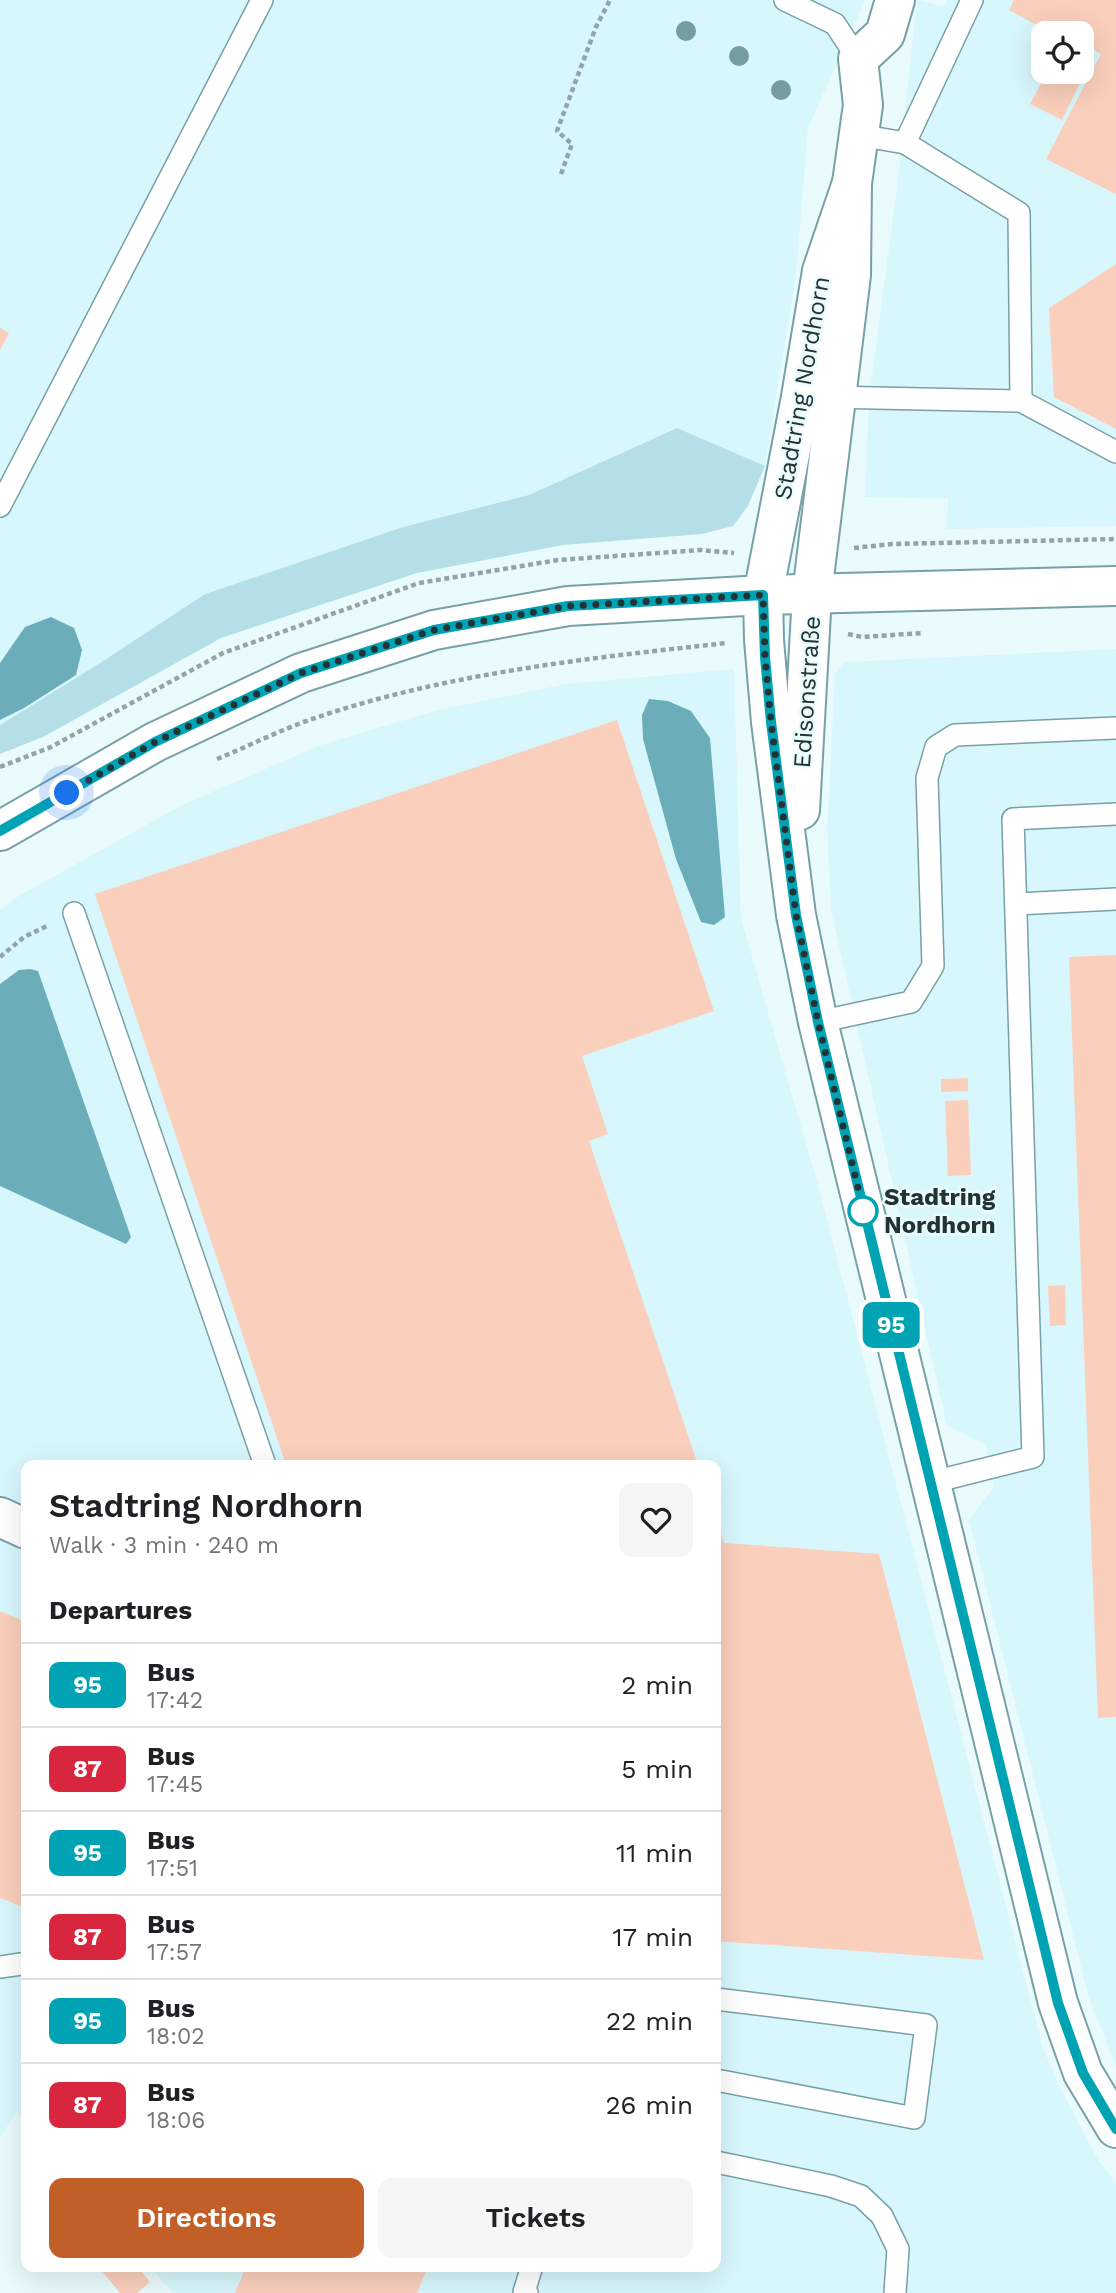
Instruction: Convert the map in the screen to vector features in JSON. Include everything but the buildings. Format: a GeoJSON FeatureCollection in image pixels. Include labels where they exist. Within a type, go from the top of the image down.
{"type":"FeatureCollection","features":[{"type":"Feature","properties":{"kind":"street"},"geometry":{"type":"LineString","coordinates":[[858,59],[885,34],[895,0]]}},
{"type":"Feature","properties":{"kind":"street","name":"Stadtring Nordhorn"},"geometry":{"type":"LineString","coordinates":[[813,594],[822,271],[852,183],[863,105],[858,59]]}},
{"type":"Feature","properties":{"kind":"street","name":"Stadtring Nordhorn"},"geometry":{"type":"LineString","coordinates":[[763,595],[819,397]]}},
{"type":"Feature","properties":{"kind":"street"},"geometry":{"type":"LineString","coordinates":[[0,831],[155,742],[301,673],[434,630],[568,606],[763,595],[1116,586]]}},
{"type":"Feature","properties":{"kind":"street","name":"Edisonstraße"},"geometry":{"type":"LineString","coordinates":[[796,915],[800,793],[813,594]]}},
{"type":"Feature","properties":{"kind":"street","name":"Edisonstraße"},"geometry":{"type":"LineString","coordinates":[[763,595],[764,651],[771,722],[796,915],[818,1022],[1058,2003],[1083,2073],[1116,2128]]}},
{"type":"Feature","properties":{"kind":"street"},"geometry":{"type":"LineString","coordinates":[[0,1517],[21,1526]]}},
{"type":"Feature","properties":{"kind":"lane"},"geometry":{"type":"LineString","coordinates":[[0,506],[262,0]]}},
{"type":"Feature","properties":{"kind":"lane"},"geometry":{"type":"LineString","coordinates":[[785,0],[835,24],[858,59]]}},
{"type":"Feature","properties":{"kind":"lane"},"geometry":{"type":"LineString","coordinates":[[905,143],[972,0]]}},
{"type":"Feature","properties":{"kind":"lane"},"geometry":{"type":"LineString","coordinates":[[859,135],[905,143],[1019,213],[1021,401]]}},
{"type":"Feature","properties":{"kind":"lane"},"geometry":{"type":"LineString","coordinates":[[819,397],[1021,401],[1116,452]]}},
{"type":"Feature","properties":{"kind":"lane"},"geometry":{"type":"LineString","coordinates":[[818,1022],[911,1002],[933,966],[927,778],[936,747],[955,735],[1116,728]]}},
{"type":"Feature","properties":{"kind":"lane"},"geometry":{"type":"LineString","coordinates":[[929,1483],[1033,1457],[1013,819],[1116,814]]}},
{"type":"Feature","properties":{"kind":"lane"},"geometry":{"type":"LineString","coordinates":[[1016,904],[1116,898]]}},
{"type":"Feature","properties":{"kind":"lane"},"geometry":{"type":"LineString","coordinates":[[74,913],[263,1460]]}},
{"type":"Feature","properties":{"kind":"lane"},"geometry":{"type":"LineString","coordinates":[[0,1967],[21,1964]]}},
{"type":"Feature","properties":{"kind":"lane"},"geometry":{"type":"LineString","coordinates":[[721,2000],[926,2025],[914,2119],[721,2081]]}},
{"type":"Feature","properties":{"kind":"lane"},"geometry":{"type":"LineString","coordinates":[[721,2163],[831,2186],[861,2196],[882,2216],[898,2249],[895,2293]]}},
{"type":"Feature","properties":{"kind":"lane"},"geometry":{"type":"LineString","coordinates":[[527,2293],[524,2292],[530,2272]]}},
{"type":"Feature","properties":{"kind":"path"},"geometry":{"type":"LineString","coordinates":[[561,174],[572,144],[557,131],[596,27],[610,0]]}},
{"type":"Feature","properties":{"kind":"path"},"geometry":{"type":"LineString","coordinates":[[874,547],[892,544],[1116,539]]}},
{"type":"Feature","properties":{"kind":"path"},"geometry":{"type":"LineString","coordinates":[[721,551],[736,554]]}},
{"type":"Feature","properties":{"kind":"path"},"geometry":{"type":"LineString","coordinates":[[848,634],[862,637]]}},
{"type":"Feature","properties":{"kind":"path"},"geometry":{"type":"LineString","coordinates":[[207,764],[314,718],[434,685],[576,659],[726,643]]}},
{"type":"Feature","properties":{"kind":"path"},"geometry":{"type":"LineString","coordinates":[[0,957],[24,937],[74,913]]}},
{"type":"Feature","properties":{"kind":"shaded area"},"geometry":{"type":"Polygon","coordinates":[[[0,0],[865,0],[808,128],[796,276],[765,466],[677,428],[529,495],[403,527],[205,594],[0,725],[0,0]]]}},
{"type":"Feature","properties":{"kind":"shaded area"},"geometry":{"type":"Polygon","coordinates":[[[917,0],[944,6],[946,0],[1116,0],[1116,526],[946,529],[948,499],[865,497],[869,399],[897,186],[917,0]]]}},
{"type":"Feature","properties":{"kind":"shaded area"},"geometry":{"type":"Polygon","coordinates":[[[677,428],[765,466],[748,506],[733,526],[702,534],[563,545],[417,573],[221,638],[43,737],[0,754],[0,725],[205,594],[403,527],[529,495],[677,428]]]}},
{"type":"Feature","properties":{"kind":"shaded area"},"geometry":{"type":"Polygon","coordinates":[[[51,617],[74,628],[82,650],[76,675],[0,720],[0,663],[25,627],[51,617]]]}},
{"type":"Feature","properties":{"kind":"shaded area"},"geometry":{"type":"Polygon","coordinates":[[[1116,649],[1116,2066],[1088,1995],[969,1520],[994,1486],[985,1444],[947,1426],[831,910],[827,831],[835,674],[844,662],[1116,649]]]}},
{"type":"Feature","properties":{"kind":"shaded area"},"geometry":{"type":"Polygon","coordinates":[[[734,669],[741,918],[820,1192],[1043,2048],[1098,2160],[1116,2183],[1116,2293],[172,2293],[155,2272],[721,2272],[721,1460],[21,1460],[21,2116],[17,2112],[0,2137],[0,910],[17,897],[182,805],[321,745],[438,710],[566,684],[734,669]]]}},
{"type":"Feature","properties":{"kind":"shaded area"},"geometry":{"type":"Polygon","coordinates":[[[649,699],[668,701],[691,711],[710,738],[725,917],[714,925],[701,922],[676,859],[643,739],[642,715],[649,699]]]}},
{"type":"Feature","properties":{"kind":"shaded area"},"geometry":{"type":"Polygon","coordinates":[[[19,970],[38,971],[131,1237],[126,1244],[0,1186],[0,984],[19,970]]]}},
{"type":"Feature","properties":{"kind":"bus line","name":"95"},"geometry":{"type":"LineString","coordinates":[[0,831],[155,742],[301,673],[434,630],[568,606],[763,595],[771,722],[796,915],[818,1022],[1058,2003],[1083,2073],[1116,2129]]}},
{"type":"Feature","properties":{"kind":"place","name":"Stadtring Nordhorn"},"geometry":{"type":"Point","coordinates":[863,1211]}},
{"type":"Feature","properties":{"kind":"route"},"geometry":{"type":"LineString","coordinates":[[67,793],[155,742],[301,673],[434,630],[568,606],[763,595],[771,722],[796,915],[818,1022],[864,1213],[863,1211]]}}]}
